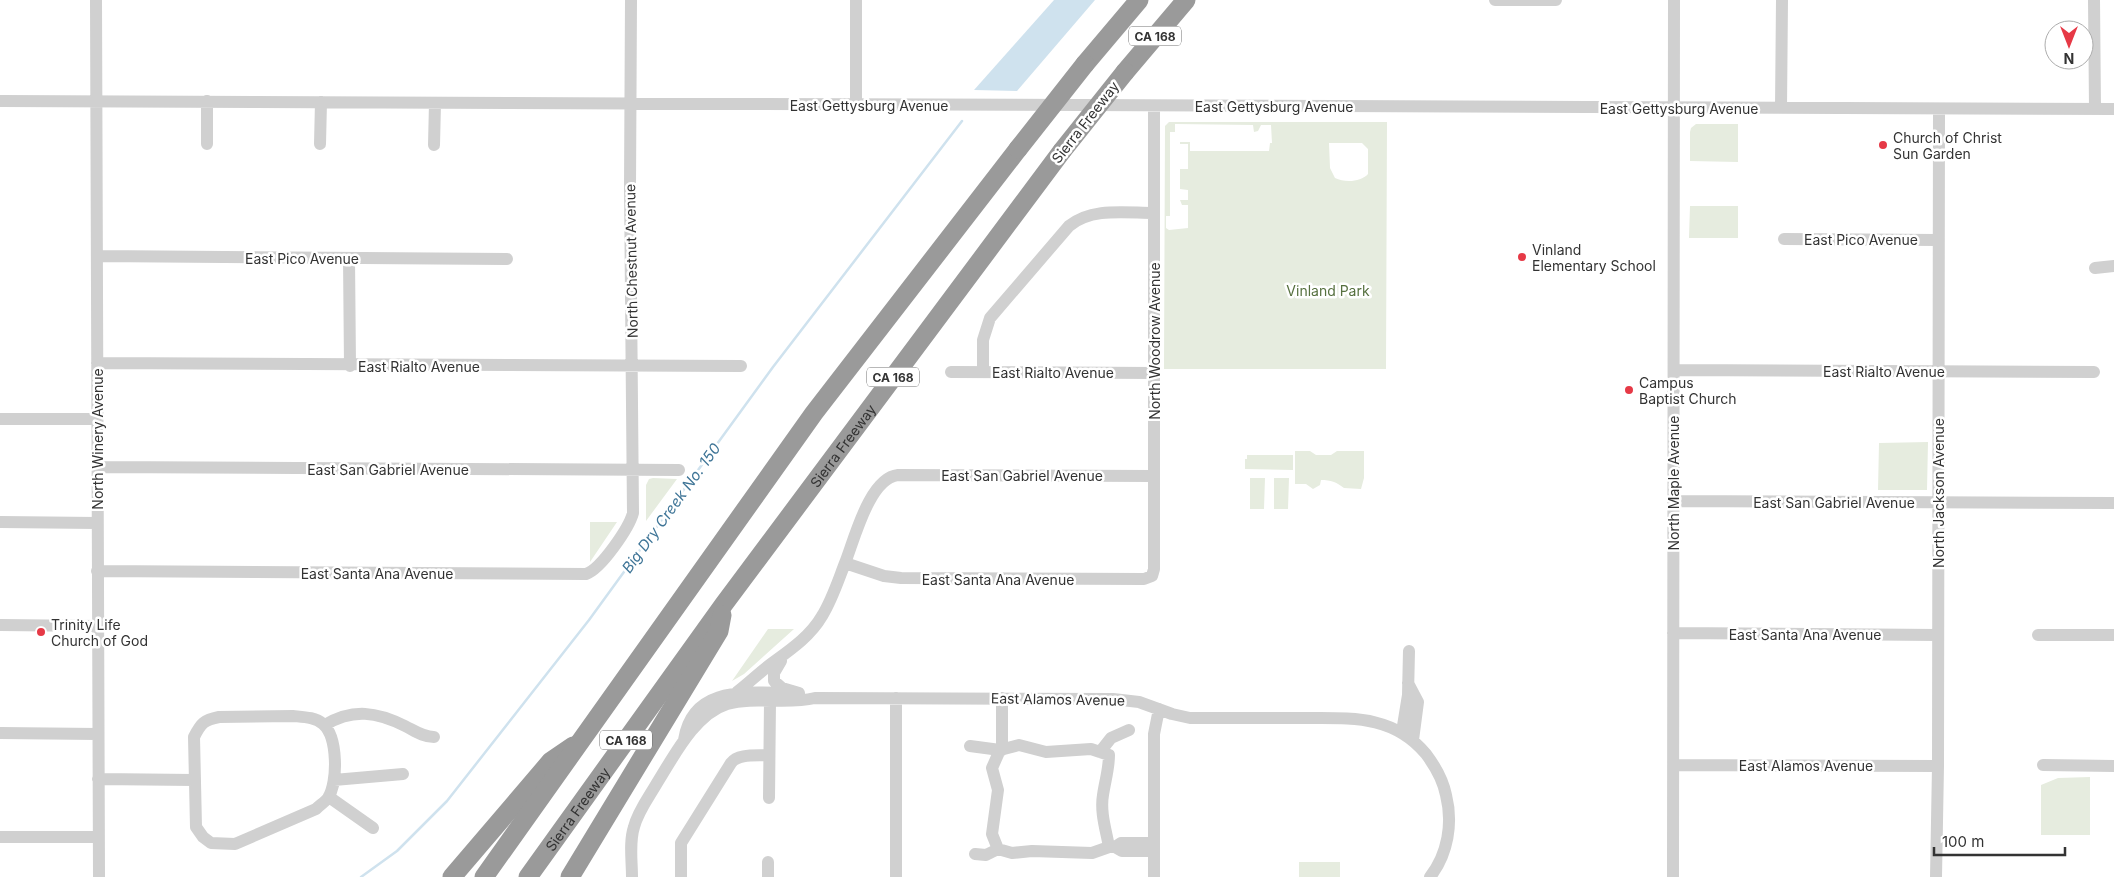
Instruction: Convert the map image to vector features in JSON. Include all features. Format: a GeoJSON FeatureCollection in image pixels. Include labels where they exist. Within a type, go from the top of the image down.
{"type":"FeatureCollection","features":[{"type":"Feature","properties":{"kind":"highway","name":"CA 168"},"geometry":{"type":"LineString","coordinates":[[484,877],[814,413],[1018,149],[1085,64],[1139,0]]}},
{"type":"Feature","properties":{"kind":"highway","name":"Sierra Freeway"},"geometry":{"type":"LineString","coordinates":[[528,877],[724,604],[1062,151],[1186,0]]}},
{"type":"Feature","properties":{"kind":"highway"},"geometry":{"type":"LineString","coordinates":[[570,877],[719,632],[724,604]]}},
{"type":"Feature","properties":{"kind":"highway"},"geometry":{"type":"LineString","coordinates":[[452,877],[551,761],[584,738]]}},
{"type":"Feature","properties":{"kind":"street","name":"North Winery Avenue"},"geometry":{"type":"LineString","coordinates":[[96,0],[98,877]]}},
{"type":"Feature","properties":{"kind":"street","name":"North Chestnut Avenue"},"geometry":{"type":"LineString","coordinates":[[631,0],[630,187],[633,513],[631,521]]}},
{"type":"Feature","properties":{"kind":"street"},"geometry":{"type":"LineString","coordinates":[[856,0],[856,105]]}},
{"type":"Feature","properties":{"kind":"street"},"geometry":{"type":"LineString","coordinates":[[1495,0],[1556,0]]}},
{"type":"Feature","properties":{"kind":"street","name":"North Maple Avenue"},"geometry":{"type":"LineString","coordinates":[[1673,877],[1674,0]]}},
{"type":"Feature","properties":{"kind":"street"},"geometry":{"type":"LineString","coordinates":[[1781,108],[1782,0]]}},
{"type":"Feature","properties":{"kind":"street"},"geometry":{"type":"LineString","coordinates":[[2094,0],[2095,109]]}},
{"type":"Feature","properties":{"kind":"street","name":"East Gettysburg Avenue"},"geometry":{"type":"LineString","coordinates":[[0,101],[2114,109]]}},
{"type":"Feature","properties":{"kind":"street"},"geometry":{"type":"LineString","coordinates":[[207,101],[207,144]]}},
{"type":"Feature","properties":{"kind":"street"},"geometry":{"type":"LineString","coordinates":[[320,144],[321,102]]}},
{"type":"Feature","properties":{"kind":"street"},"geometry":{"type":"LineString","coordinates":[[434,145],[435,103]]}},
{"type":"Feature","properties":{"kind":"street","name":"North Woodrow Avenue"},"geometry":{"type":"LineString","coordinates":[[1152,576],[1154,569],[1154,106]]}},
{"type":"Feature","properties":{"kind":"street","name":"North Jackson Avenue"},"geometry":{"type":"LineString","coordinates":[[1936,877],[1938,766],[1939,109]]}},
{"type":"Feature","properties":{"kind":"street"},"geometry":{"type":"LineString","coordinates":[[983,372],[984,340],[990,318],[1069,226],[1078,219],[1092,214],[1154,213]]}},
{"type":"Feature","properties":{"kind":"street","name":"East Pico Avenue"},"geometry":{"type":"LineString","coordinates":[[1784,239],[1938,240]]}},
{"type":"Feature","properties":{"kind":"street","name":"East Pico Avenue"},"geometry":{"type":"LineString","coordinates":[[97,256],[507,259]]}},
{"type":"Feature","properties":{"kind":"street"},"geometry":{"type":"LineString","coordinates":[[349,258],[350,366]]}},
{"type":"Feature","properties":{"kind":"street"},"geometry":{"type":"LineString","coordinates":[[2095,268],[2114,266]]}},
{"type":"Feature","properties":{"kind":"street","name":"East Rialto Avenue"},"geometry":{"type":"LineString","coordinates":[[97,363],[350,366],[741,366]]}},
{"type":"Feature","properties":{"kind":"street","name":"East Rialto Avenue"},"geometry":{"type":"LineString","coordinates":[[1674,370],[2094,372]]}},
{"type":"Feature","properties":{"kind":"street","name":"East Rialto Avenue"},"geometry":{"type":"LineString","coordinates":[[951,372],[1154,373]]}},
{"type":"Feature","properties":{"kind":"street"},"geometry":{"type":"LineString","coordinates":[[0,418],[97,419]]}},
{"type":"Feature","properties":{"kind":"street","name":"East San Gabriel Avenue"},"geometry":{"type":"LineString","coordinates":[[97,467],[679,470]]}},
{"type":"Feature","properties":{"kind":"street","name":"East San Gabriel Avenue"},"geometry":{"type":"LineString","coordinates":[[845,563],[860,516],[890,476],[1154,476]]}},
{"type":"Feature","properties":{"kind":"street","name":"East San Gabriel Avenue"},"geometry":{"type":"LineString","coordinates":[[1673,501],[2114,503]]}},
{"type":"Feature","properties":{"kind":"street","name":"East Santa Ana Avenue"},"geometry":{"type":"LineString","coordinates":[[97,570],[586,574],[596,569],[631,521]]}},
{"type":"Feature","properties":{"kind":"street"},"geometry":{"type":"LineString","coordinates":[[0,522],[97,522]]}},
{"type":"Feature","properties":{"kind":"street"},"geometry":{"type":"LineString","coordinates":[[737,692],[785,655],[810,632],[822,616],[845,563]]}},
{"type":"Feature","properties":{"kind":"street","name":"East Santa Ana Avenue"},"geometry":{"type":"LineString","coordinates":[[845,563],[884,576],[901,578],[1144,579],[1152,576]]}},
{"type":"Feature","properties":{"kind":"street"},"geometry":{"type":"LineString","coordinates":[[0,625],[97,626]]}},
{"type":"Feature","properties":{"kind":"street","name":"East Santa Ana Avenue"},"geometry":{"type":"LineString","coordinates":[[1673,633],[1938,635]]}},
{"type":"Feature","properties":{"kind":"street"},"geometry":{"type":"LineString","coordinates":[[2038,635],[2114,635]]}},
{"type":"Feature","properties":{"kind":"street"},"geometry":{"type":"LineString","coordinates":[[1402,732],[1407,704],[1409,651]]}},
{"type":"Feature","properties":{"kind":"street"},"geometry":{"type":"LineString","coordinates":[[785,655],[774,670],[773,680],[782,688],[815,698]]}},
{"type":"Feature","properties":{"kind":"street"},"geometry":{"type":"LineString","coordinates":[[1408,682],[1418,701],[1413,740]]}},
{"type":"Feature","properties":{"kind":"street"},"geometry":{"type":"LineString","coordinates":[[684,740],[686,725],[700,708],[717,698],[737,692],[799,693]]}},
{"type":"Feature","properties":{"kind":"street"},"geometry":{"type":"LineString","coordinates":[[632,877],[632,834],[635,823],[684,740],[703,719],[721,707],[743,702],[800,702],[815,698]]}},
{"type":"Feature","properties":{"kind":"street","name":"East Alamos Avenue"},"geometry":{"type":"LineString","coordinates":[[815,698],[1113,699],[1139,702],[1190,718],[1368,720],[1402,732],[1413,740],[1429,758],[1438,774],[1448,803],[1449,828],[1447,842],[1441,858],[1430,877]]}},
{"type":"Feature","properties":{"kind":"street"},"geometry":{"type":"LineString","coordinates":[[896,698],[896,877]]}},
{"type":"Feature","properties":{"kind":"street"},"geometry":{"type":"LineString","coordinates":[[998,849],[992,834],[998,790],[992,768],[1004,749],[1006,698]]}},
{"type":"Feature","properties":{"kind":"street"},"geometry":{"type":"LineString","coordinates":[[769,798],[770,701]]}},
{"type":"Feature","properties":{"kind":"street"},"geometry":{"type":"LineString","coordinates":[[1154,877],[1154,734],[1159,709]]}},
{"type":"Feature","properties":{"kind":"street"},"geometry":{"type":"LineString","coordinates":[[293,716],[310,718],[325,726],[329,730],[333,742],[334,780],[329,797],[316,809],[235,844],[211,843],[203,837],[196,827],[194,737],[200,726],[207,719],[219,717],[293,716]]}},
{"type":"Feature","properties":{"kind":"street"},"geometry":{"type":"LineString","coordinates":[[325,726],[338,717],[386,716],[426,737],[434,737]]}},
{"type":"Feature","properties":{"kind":"street"},"geometry":{"type":"LineString","coordinates":[[1100,752],[1111,738],[1129,730]]}},
{"type":"Feature","properties":{"kind":"street"},"geometry":{"type":"LineString","coordinates":[[0,733],[98,734]]}},
{"type":"Feature","properties":{"kind":"street"},"geometry":{"type":"LineString","coordinates":[[970,746],[1004,749],[1019,745],[1046,752],[1091,748],[1109,755],[1109,768],[1103,796],[1103,813],[1112,847]]}},
{"type":"Feature","properties":{"kind":"street"},"geometry":{"type":"LineString","coordinates":[[681,877],[681,843],[731,763],[734,759],[742,757],[769,755]]}},
{"type":"Feature","properties":{"kind":"street","name":"East Alamos Avenue"},"geometry":{"type":"LineString","coordinates":[[1674,765],[1938,766]]}},
{"type":"Feature","properties":{"kind":"street"},"geometry":{"type":"LineString","coordinates":[[2043,765],[2114,766]]}},
{"type":"Feature","properties":{"kind":"street"},"geometry":{"type":"LineString","coordinates":[[334,780],[403,774]]}},
{"type":"Feature","properties":{"kind":"street"},"geometry":{"type":"LineString","coordinates":[[98,779],[194,780]]}},
{"type":"Feature","properties":{"kind":"street"},"geometry":{"type":"LineString","coordinates":[[329,797],[373,828]]}},
{"type":"Feature","properties":{"kind":"street"},"geometry":{"type":"LineString","coordinates":[[0,837],[98,837]]}},
{"type":"Feature","properties":{"kind":"street"},"geometry":{"type":"LineString","coordinates":[[975,854],[986,855],[998,849],[1012,853],[1032,850],[1092,852],[1112,847],[1122,851],[1154,847]]}},
{"type":"Feature","properties":{"kind":"street"},"geometry":{"type":"LineString","coordinates":[[768,862],[768,877]]}},
{"type":"Feature","properties":{"kind":"green space","name":"Vinland Park"},"geometry":{"type":"Polygon","coordinates":[[[1169,122],[1387,122],[1386,369],[1164,369],[1165,126],[1169,122]],[[1175,124],[1175,132],[1170,132],[1170,216],[1166,216],[1166,228],[1169,230],[1188,228],[1188,205],[1182,205],[1180,200],[1188,200],[1188,190],[1180,189],[1180,169],[1188,169],[1188,144],[1180,144],[1180,142],[1190,142],[1190,151],[1269,151],[1270,143],[1272,143],[1271,125],[1261,125],[1258,131],[1254,132],[1253,125],[1175,124]],[[1329,143],[1330,168],[1335,178],[1343,181],[1353,181],[1361,179],[1368,174],[1368,149],[1362,143],[1329,143]]]}},
{"type":"Feature","properties":{"kind":"green space"},"geometry":{"type":"Polygon","coordinates":[[[1696,124],[1738,124],[1738,162],[1690,161],[1690,132],[1691,128],[1696,124]]]}},
{"type":"Feature","properties":{"kind":"green space"},"geometry":{"type":"Polygon","coordinates":[[[1690,206],[1738,206],[1738,238],[1689,238],[1690,206]]]}},
{"type":"Feature","properties":{"kind":"green space"},"geometry":{"type":"Polygon","coordinates":[[[1928,442],[1927,490],[1878,490],[1879,443],[1928,442]]]}},
{"type":"Feature","properties":{"kind":"green space"},"geometry":{"type":"Polygon","coordinates":[[[1295,451],[1310,451],[1316,455],[1331,455],[1337,451],[1364,451],[1364,478],[1361,489],[1344,488],[1325,480],[1321,480],[1320,485],[1313,489],[1306,484],[1295,484],[1295,451]]]}},
{"type":"Feature","properties":{"kind":"green space"},"geometry":{"type":"Polygon","coordinates":[[[1247,455],[1293,455],[1293,470],[1245,469],[1247,455]]]}},
{"type":"Feature","properties":{"kind":"green space"},"geometry":{"type":"Polygon","coordinates":[[[1250,478],[1265,478],[1264,509],[1250,509],[1250,478]]]}},
{"type":"Feature","properties":{"kind":"green space"},"geometry":{"type":"Polygon","coordinates":[[[1274,478],[1289,478],[1288,509],[1274,509],[1274,478]]]}},
{"type":"Feature","properties":{"kind":"green space"},"geometry":{"type":"Polygon","coordinates":[[[649,479],[677,479],[646,521],[646,485],[649,479]]]}},
{"type":"Feature","properties":{"kind":"green space"},"geometry":{"type":"Polygon","coordinates":[[[590,522],[617,522],[590,562],[590,522]]]}},
{"type":"Feature","properties":{"kind":"green space"},"geometry":{"type":"Polygon","coordinates":[[[768,629],[794,629],[744,674],[732,681],[768,629]]]}},
{"type":"Feature","properties":{"kind":"green space"},"geometry":{"type":"Polygon","coordinates":[[[2090,777],[2090,835],[2041,835],[2041,785],[2058,778],[2090,777]]]}},
{"type":"Feature","properties":{"kind":"green space"},"geometry":{"type":"Polygon","coordinates":[[[1299,862],[1340,862],[1340,877],[1299,877],[1299,862]]]}},
{"type":"Feature","properties":{"kind":"water"},"geometry":{"type":"Polygon","coordinates":[[[1054,0],[1095,0],[1017,91],[974,90],[1054,0]]]}},
{"type":"Feature","properties":{"kind":"waterway","name":"Big Dry Creek No. 150"},"geometry":{"type":"LineString","coordinates":[[361,877],[397,851],[447,801],[589,620],[773,367],[962,121]]}},
{"type":"Feature","properties":{"kind":"place","name":"Church of Christ Sun Garden"},"geometry":{"type":"Point","coordinates":[1883,145]}},
{"type":"Feature","properties":{"kind":"place","name":"Vinland Elementary School"},"geometry":{"type":"Point","coordinates":[1522,257]}},
{"type":"Feature","properties":{"kind":"place","name":"Campus Baptist Church"},"geometry":{"type":"Point","coordinates":[1629,390]}},
{"type":"Feature","properties":{"kind":"place","name":"Trinity Life Church of God"},"geometry":{"type":"Point","coordinates":[41,632]}}]}
